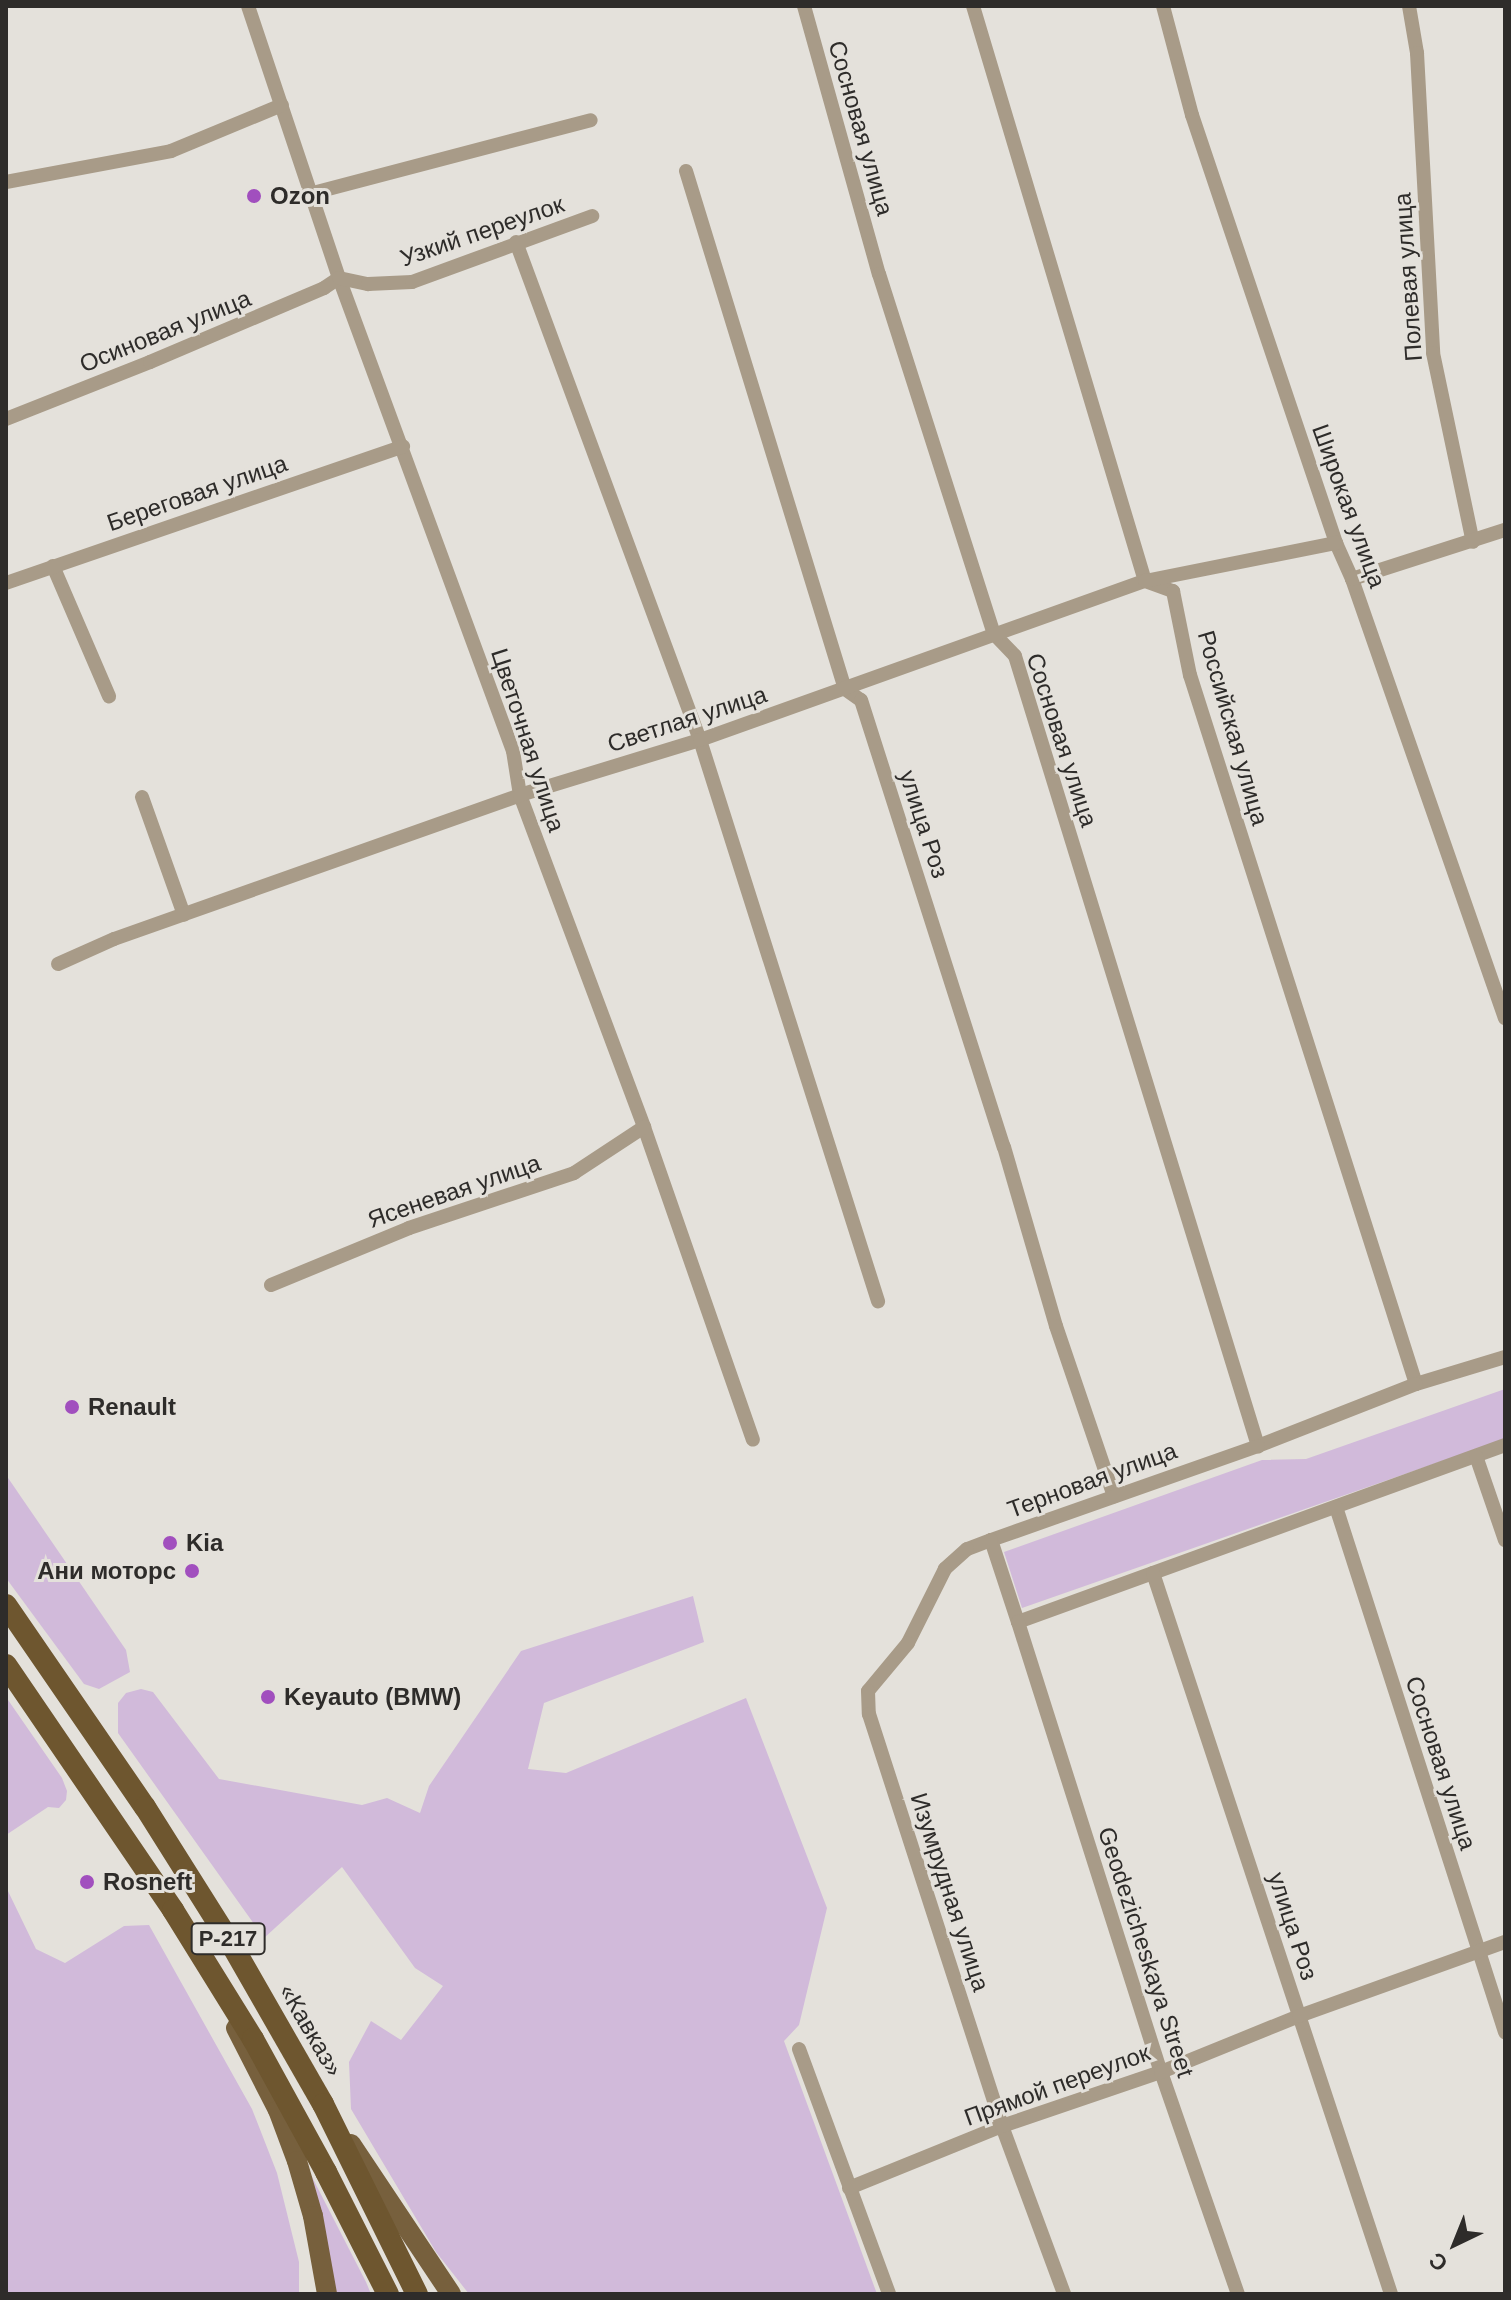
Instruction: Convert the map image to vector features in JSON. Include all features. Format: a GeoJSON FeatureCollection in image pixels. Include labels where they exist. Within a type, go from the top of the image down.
{"type":"FeatureCollection","features":[{"type":"Feature","properties":{"kind":"highway","name":"«Кавказ»"},"geometry":{"type":"LineString","coordinates":[[10,1612],[190,1877],[323,2104],[417,2294]]}},
{"type":"Feature","properties":{"kind":"highway"},"geometry":{"type":"LineString","coordinates":[[6,1652],[28,1683],[49,1726]]}},
{"type":"Feature","properties":{"kind":"highway","name":"Р-217"},"geometry":{"type":"LineString","coordinates":[[6,1665],[208,1966],[326,2172],[388,2294]]}},
{"type":"Feature","properties":{"kind":"main road"},"geometry":{"type":"LineString","coordinates":[[208,1966],[278,2110],[297,2161],[313,2216],[327,2294]]}},
{"type":"Feature","properties":{"kind":"main road"},"geometry":{"type":"LineString","coordinates":[[323,2104],[437,2294]]}},
{"type":"Feature","properties":{"kind":"main road"},"geometry":{"type":"LineString","coordinates":[[323,2104],[451,2294]]}},
{"type":"Feature","properties":{"kind":"street","name":"Цветочная улица"},"geometry":{"type":"LineString","coordinates":[[248,6],[339,278],[513,751],[520,795],[644,1127],[753,1440]]}},
{"type":"Feature","properties":{"kind":"street","name":"Сосновая улица"},"geometry":{"type":"LineString","coordinates":[[804,6],[879,274],[994,634],[1015,656],[1258,1446]]}},
{"type":"Feature","properties":{"kind":"street"},"geometry":{"type":"LineString","coordinates":[[973,6],[1145,581]]}},
{"type":"Feature","properties":{"kind":"street","name":"Широкая улица"},"geometry":{"type":"LineString","coordinates":[[1163,6],[1192,115],[1336,543],[1352,579],[1505,1018]]}},
{"type":"Feature","properties":{"kind":"street","name":"Полевая улица"},"geometry":{"type":"LineString","coordinates":[[1409,6],[1417,53],[1433,353],[1473,542]]}},
{"type":"Feature","properties":{"kind":"street"},"geometry":{"type":"LineString","coordinates":[[6,182],[171,151],[282,105]]}},
{"type":"Feature","properties":{"kind":"street"},"geometry":{"type":"LineString","coordinates":[[313,193],[591,120]]}},
{"type":"Feature","properties":{"kind":"street","name":"улица Роз"},"geometry":{"type":"LineString","coordinates":[[686,171],[845,689],[861,700],[1004,1147],[1056,1326],[1114,1496]]}},
{"type":"Feature","properties":{"kind":"street","name":"Узкий переулок"},"geometry":{"type":"LineString","coordinates":[[339,278],[368,284],[412,282],[592,216]]}},
{"type":"Feature","properties":{"kind":"street"},"geometry":{"type":"LineString","coordinates":[[516,242],[700,740],[878,1301]]}},
{"type":"Feature","properties":{"kind":"street","name":"Осиновая улица"},"geometry":{"type":"LineString","coordinates":[[6,419],[193,344],[324,288],[339,278]]}},
{"type":"Feature","properties":{"kind":"street","name":"Береговая улица"},"geometry":{"type":"LineString","coordinates":[[6,583],[403,446]]}},
{"type":"Feature","properties":{"kind":"street"},"geometry":{"type":"LineString","coordinates":[[1352,579],[1505,530]]}},
{"type":"Feature","properties":{"kind":"street","name":"Светлая улица"},"geometry":{"type":"LineString","coordinates":[[58,964],[114,939],[520,795],[700,740],[1145,581],[1336,543]]}},
{"type":"Feature","properties":{"kind":"street"},"geometry":{"type":"LineString","coordinates":[[53,566],[109,696]]}},
{"type":"Feature","properties":{"kind":"street","name":"Российская улица"},"geometry":{"type":"LineString","coordinates":[[1145,581],[1173,591],[1190,675],[1416,1384]]}},
{"type":"Feature","properties":{"kind":"street"},"geometry":{"type":"LineString","coordinates":[[142,797],[184,915]]}},
{"type":"Feature","properties":{"kind":"street","name":"Ясеневая улица"},"geometry":{"type":"LineString","coordinates":[[271,1285],[409,1228],[574,1173],[644,1127]]}},
{"type":"Feature","properties":{"kind":"street","name":"Терновая улица"},"geometry":{"type":"LineString","coordinates":[[1018,1622],[991,1540],[1258,1446],[1416,1384],[1505,1357]]}},
{"type":"Feature","properties":{"kind":"street"},"geometry":{"type":"LineString","coordinates":[[1018,1622],[1505,1445]]}},
{"type":"Feature","properties":{"kind":"street"},"geometry":{"type":"LineString","coordinates":[[1476,1456],[1505,1540]]}},
{"type":"Feature","properties":{"kind":"street","name":"Сосновая улица"},"geometry":{"type":"LineString","coordinates":[[1336,1507],[1505,2032]]}},
{"type":"Feature","properties":{"kind":"street","name":"Изумрудная улица"},"geometry":{"type":"LineString","coordinates":[[991,1540],[967,1549],[945,1569],[908,1643],[868,1691],[869,1714],[1002,2126],[1064,2294]]}},
{"type":"Feature","properties":{"kind":"street","name":"улица Роз"},"geometry":{"type":"LineString","coordinates":[[1153,1573],[1391,2294]]}},
{"type":"Feature","properties":{"kind":"street","name":"Geodezicheskaya Street"},"geometry":{"type":"LineString","coordinates":[[1018,1622],[1161,2072],[1238,2294]]}},
{"type":"Feature","properties":{"kind":"street","name":"Прямой переулок"},"geometry":{"type":"LineString","coordinates":[[849,2188],[1002,2126],[1161,2072],[1299,2016],[1505,1942]]}},
{"type":"Feature","properties":{"kind":"street"},"geometry":{"type":"LineString","coordinates":[[799,2049],[889,2294]]}},
{"type":"Feature","properties":{"kind":"shaded area"},"geometry":{"type":"Polygon","coordinates":[[[1505,1389],[1505,1439],[1022,1608],[1004,1552],[1262,1460],[1306,1459],[1505,1389]]]}},
{"type":"Feature","properties":{"kind":"shaded area"},"geometry":{"type":"Polygon","coordinates":[[[6,1475],[126,1650],[130,1672],[99,1689],[84,1684],[6,1578],[6,1475]]]}},
{"type":"Feature","properties":{"kind":"shaded area"},"geometry":{"type":"Polygon","coordinates":[[[693,1596],[704,1642],[544,1703],[528,1769],[566,1773],[746,1698],[827,1908],[799,2025],[784,2041],[877,2294],[469,2294],[436,2252],[351,2109],[349,2062],[371,2021],[401,2040],[443,1986],[415,1968],[342,1867],[264,1938],[118,1733],[118,1703],[126,1693],[141,1689],[153,1692],[219,1779],[362,1805],[387,1798],[420,1813],[429,1786],[521,1651],[693,1596]]]}},
{"type":"Feature","properties":{"kind":"shaded area"},"geometry":{"type":"Polygon","coordinates":[[[6,1697],[62,1778],[67,1791],[66,1800],[59,1808],[48,1807],[6,1835],[6,1697]]]}},
{"type":"Feature","properties":{"kind":"shaded area"},"geometry":{"type":"Polygon","coordinates":[[[6,1887],[36,1949],[65,1963],[124,1926],[149,1925],[252,2109],[277,2173],[299,2262],[299,2294],[6,2294],[6,1887]]]}},
{"type":"Feature","properties":{"kind":"shaded area"},"geometry":{"type":"Polygon","coordinates":[[[311,2175],[366,2282],[371,2294],[335,2294],[311,2175]]]}},
{"type":"Feature","properties":{"kind":"place","name":"Ozon"},"geometry":{"type":"Point","coordinates":[254,196]}},
{"type":"Feature","properties":{"kind":"place","name":"Renault"},"geometry":{"type":"Point","coordinates":[72,1407]}},
{"type":"Feature","properties":{"kind":"place","name":"Kia"},"geometry":{"type":"Point","coordinates":[170,1543]}},
{"type":"Feature","properties":{"kind":"place","name":"Ани моторс"},"geometry":{"type":"Point","coordinates":[192,1571]}},
{"type":"Feature","properties":{"kind":"place","name":"Keyauto (BMW)"},"geometry":{"type":"Point","coordinates":[268,1697]}},
{"type":"Feature","properties":{"kind":"place","name":"Rosneft"},"geometry":{"type":"Point","coordinates":[87,1882]}}]}
